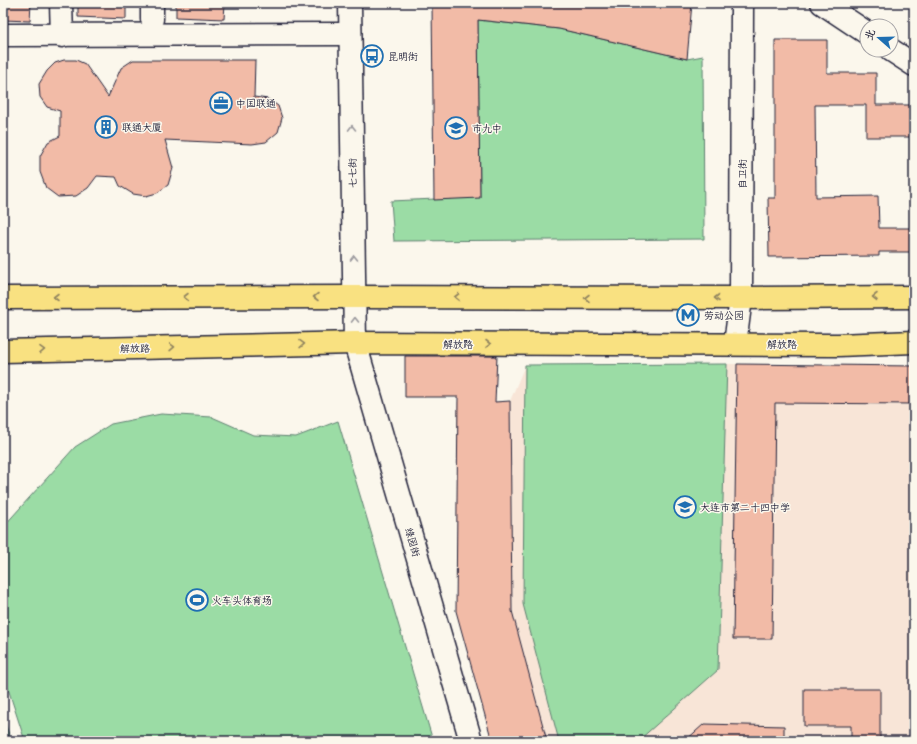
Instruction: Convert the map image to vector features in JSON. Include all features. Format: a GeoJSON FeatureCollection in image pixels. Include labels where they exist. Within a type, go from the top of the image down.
{"type":"FeatureCollection","features":[{"type":"Feature","properties":{"kind":"main road"},"geometry":{"type":"LineString","coordinates":[[3,298],[914,297]]}},
{"type":"Feature","properties":{"kind":"main road","name":"解放路"},"geometry":{"type":"LineString","coordinates":[[3,351],[355,343],[838,345],[914,342]]}},
{"type":"Feature","properties":{"kind":"street"},"geometry":{"type":"LineString","coordinates":[[61,3],[62,36]]}},
{"type":"Feature","properties":{"kind":"street","name":"七七街"},"geometry":{"type":"LineString","coordinates":[[350,3],[355,343]]}},
{"type":"Feature","properties":{"kind":"street","name":"自卫街"},"geometry":{"type":"LineString","coordinates":[[736,344],[741,298],[742,3]]}},
{"type":"Feature","properties":{"kind":"street"},"geometry":{"type":"LineString","coordinates":[[822,3],[859,28]]}},
{"type":"Feature","properties":{"kind":"street"},"geometry":{"type":"LineString","coordinates":[[3,35],[350,34]]}},
{"type":"Feature","properties":{"kind":"street"},"geometry":{"type":"LineString","coordinates":[[899,55],[914,65]]}},
{"type":"Feature","properties":{"kind":"street","name":"绿园街"},"geometry":{"type":"LineString","coordinates":[[355,343],[471,741]]}},
{"type":"Feature","properties":{"kind":"shaded area","name":"大连市第二十四中学"},"geometry":{"type":"Polygon","coordinates":[[[737,364],[914,366],[914,741],[492,741],[456,611],[457,402],[510,401],[525,365],[737,364]]]}},
{"type":"Feature","properties":{"kind":"green space"},"geometry":{"type":"Polygon","coordinates":[[[478,20],[559,29],[687,59],[703,56],[704,239],[394,241],[391,201],[480,197],[478,20]]]}},
{"type":"Feature","properties":{"kind":"green space"},"geometry":{"type":"Polygon","coordinates":[[[727,364],[718,670],[639,740],[559,741],[523,604],[525,365],[727,364]]]}},
{"type":"Feature","properties":{"kind":"green space","name":"火车头体育场"},"geometry":{"type":"Polygon","coordinates":[[[161,414],[212,417],[253,435],[296,437],[338,421],[433,741],[25,741],[3,673],[3,527],[75,447],[111,424],[161,414]]]}},
{"type":"Feature","properties":{"kind":"green space"},"geometry":{"type":"Polygon","coordinates":[[[3,716],[11,741],[3,741],[3,716]]]}},
{"type":"Feature","properties":{"kind":"building"},"geometry":{"type":"Polygon","coordinates":[[[3,3],[31,3],[30,21],[3,20],[3,3]]]}},
{"type":"Feature","properties":{"kind":"building"},"geometry":{"type":"Polygon","coordinates":[[[78,3],[126,3],[126,19],[78,17],[78,3]]]}},
{"type":"Feature","properties":{"kind":"building"},"geometry":{"type":"Polygon","coordinates":[[[176,3],[225,3],[224,19],[176,17],[176,3]]]}},
{"type":"Feature","properties":{"kind":"building","name":"市九中"},"geometry":{"type":"Polygon","coordinates":[[[432,3],[692,3],[687,59],[559,29],[478,20],[480,198],[434,200],[432,3]]]}},
{"type":"Feature","properties":{"kind":"building"},"geometry":{"type":"Polygon","coordinates":[[[775,40],[827,40],[827,73],[876,73],[876,105],[914,105],[914,137],[866,137],[866,105],[815,105],[816,197],[878,196],[879,228],[914,228],[914,252],[879,252],[879,256],[769,257],[768,198],[775,198],[775,40]]]}},
{"type":"Feature","properties":{"kind":"building","name":"联通大厦"},"geometry":{"type":"Polygon","coordinates":[[[64,60],[76,60],[85,64],[108,97],[121,68],[133,60],[255,60],[254,97],[268,99],[278,106],[282,118],[278,132],[266,142],[252,144],[165,140],[173,168],[168,185],[157,193],[146,196],[133,194],[120,186],[116,177],[97,176],[88,188],[76,196],[58,197],[46,188],[40,172],[40,156],[48,142],[60,136],[60,111],[47,107],[40,97],[39,84],[47,71],[55,63],[64,60]]]}},
{"type":"Feature","properties":{"kind":"building"},"geometry":{"type":"Polygon","coordinates":[[[405,356],[497,356],[495,402],[510,401],[512,611],[547,741],[492,741],[456,611],[458,397],[405,397],[405,356]]]}},
{"type":"Feature","properties":{"kind":"building"},"geometry":{"type":"Polygon","coordinates":[[[737,364],[914,366],[914,404],[775,403],[772,639],[733,639],[737,364]]]}},
{"type":"Feature","properties":{"kind":"building"},"geometry":{"type":"Polygon","coordinates":[[[804,689],[880,689],[880,741],[851,741],[851,726],[804,726],[804,689]]]}},
{"type":"Feature","properties":{"kind":"building"},"geometry":{"type":"Polygon","coordinates":[[[704,724],[784,726],[784,741],[685,741],[704,724]]]}},
{"type":"Feature","properties":{"kind":"place","name":"昆明街"},"geometry":{"type":"Point","coordinates":[372,56]}},
{"type":"Feature","properties":{"kind":"place","name":"中国联通"},"geometry":{"type":"Point","coordinates":[221,103]}},
{"type":"Feature","properties":{"kind":"place","name":"联通大厦"},"geometry":{"type":"Point","coordinates":[106,127]}},
{"type":"Feature","properties":{"kind":"place","name":"市九中"},"geometry":{"type":"Point","coordinates":[456,128]}},
{"type":"Feature","properties":{"kind":"place","name":"劳动公园"},"geometry":{"type":"Point","coordinates":[688,315]}},
{"type":"Feature","properties":{"kind":"place","name":"大连市第二十四中学"},"geometry":{"type":"Point","coordinates":[685,507]}},
{"type":"Feature","properties":{"kind":"place","name":"火车头体育场"},"geometry":{"type":"Point","coordinates":[197,600]}}]}
